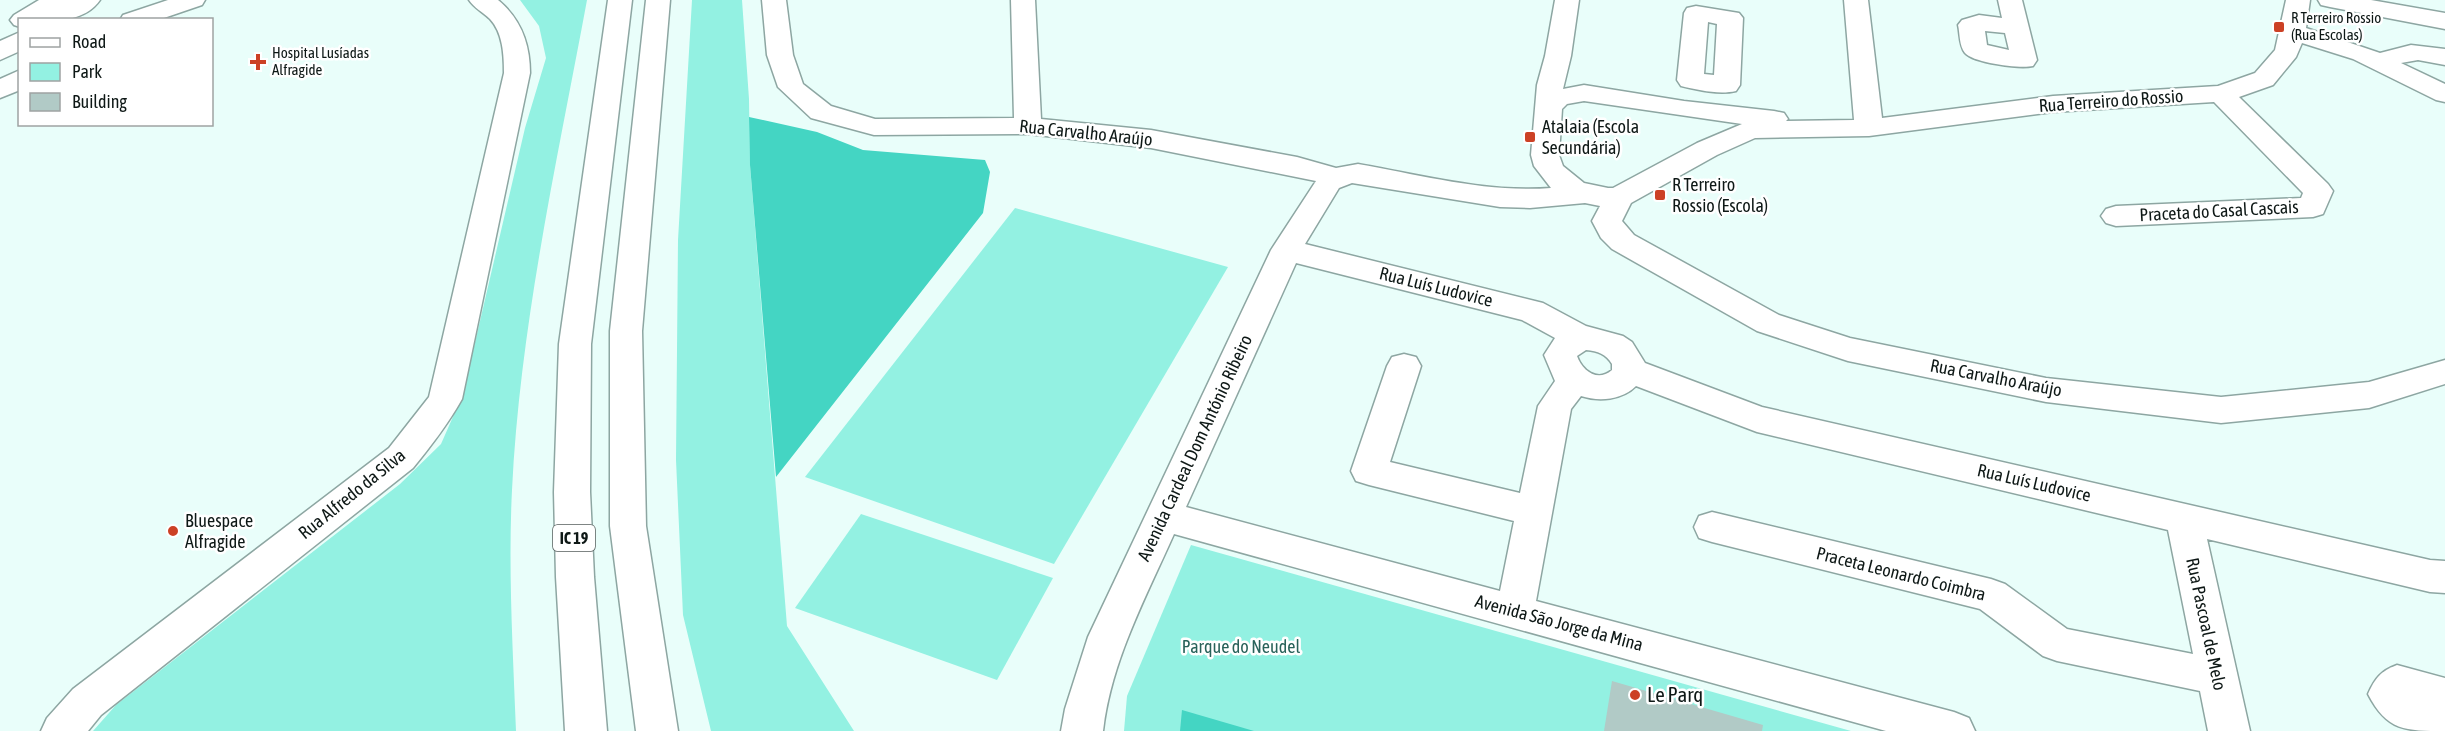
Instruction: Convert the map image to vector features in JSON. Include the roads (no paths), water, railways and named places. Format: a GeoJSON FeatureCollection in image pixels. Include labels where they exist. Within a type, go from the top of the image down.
{"type":"FeatureCollection","features":[{"type":"Feature","properties":{"kind":"main road"},"geometry":{"type":"LineString","coordinates":[[25,18],[57,0]]}},
{"type":"Feature","properties":{"kind":"main road"},"geometry":{"type":"LineString","coordinates":[[58,18],[88,0]]}},
{"type":"Feature","properties":{"kind":"main road"},"geometry":{"type":"LineString","coordinates":[[138,18],[193,0]]}},
{"type":"Feature","properties":{"kind":"main road","name":"Rua Alfredo da Silva"},"geometry":{"type":"LineString","coordinates":[[62,731],[87,702],[401,458],[429,424],[445,399],[517,73],[518,55],[514,38],[505,20],[481,0]]}},
{"type":"Feature","properties":{"kind":"main road","name":"IC 19"},"geometry":{"type":"LineString","coordinates":[[586,731],[575,577],[572,492],[575,344],[620,0]]}},
{"type":"Feature","properties":{"kind":"main road"},"geometry":{"type":"LineString","coordinates":[[657,731],[628,526],[626,331],[658,0]]}},
{"type":"Feature","properties":{"kind":"main road","name":"Rua Carvalho Araújo"},"geometry":{"type":"LineString","coordinates":[[774,0],[780,55],[791,87],[821,112],[874,127],[1028,126],[1151,139],[1297,166],[1336,177],[1368,173],[1500,198],[1530,199],[1584,194]]}},
{"type":"Feature","properties":{"kind":"main road"},"geometry":{"type":"LineString","coordinates":[[1023,0],[1028,126]]}},
{"type":"Feature","properties":{"kind":"main road"},"geometry":{"type":"LineString","coordinates":[[1567,0],[1558,56],[1550,85],[1545,155],[1547,164],[1556,177],[1573,190],[1607,198],[1619,197]]}},
{"type":"Feature","properties":{"kind":"main road"},"geometry":{"type":"LineString","coordinates":[[1856,0],[1869,128]]}},
{"type":"Feature","properties":{"kind":"main road"},"geometry":{"type":"LineString","coordinates":[[2010,0],[2017,27],[2024,60],[1983,53],[1975,49],[1971,25],[1979,22],[2017,27]]}},
{"type":"Feature","properties":{"kind":"main road","name":"Rua Terreiro do Rossio"},"geometry":{"type":"LineString","coordinates":[[1619,197],[1707,150],[1751,130],[1869,128],[2053,104],[2221,93],[2264,79],[2287,52],[2298,0]]}},
{"type":"Feature","properties":{"kind":"main road"},"geometry":{"type":"LineString","coordinates":[[2330,0],[2445,21]]}},
{"type":"Feature","properties":{"kind":"main road"},"geometry":{"type":"LineString","coordinates":[[0,32],[18,22]]}},
{"type":"Feature","properties":{"kind":"main road"},"geometry":{"type":"LineString","coordinates":[[2293,32],[2362,54],[2445,94]]}},
{"type":"Feature","properties":{"kind":"main road"},"geometry":{"type":"LineString","coordinates":[[0,52],[18,41]]}},
{"type":"Feature","properties":{"kind":"main road"},"geometry":{"type":"LineString","coordinates":[[2379,62],[2402,52],[2412,51],[2445,57]]}},
{"type":"Feature","properties":{"kind":"main road"},"geometry":{"type":"LineString","coordinates":[[1558,56],[1571,82],[1584,93]]}},
{"type":"Feature","properties":{"kind":"main road"},"geometry":{"type":"LineString","coordinates":[[0,90],[18,79]]}},
{"type":"Feature","properties":{"kind":"main road"},"geometry":{"type":"LineString","coordinates":[[1707,150],[1709,140],[1706,129],[1696,110],[1711,84]]}},
{"type":"Feature","properties":{"kind":"main road"},"geometry":{"type":"LineString","coordinates":[[1550,105],[1558,98],[1584,93]]}},
{"type":"Feature","properties":{"kind":"main road","name":"Rua Terreiro do Rossio"},"geometry":{"type":"LineString","coordinates":[[1584,93],[1696,110],[1869,128]]}},
{"type":"Feature","properties":{"kind":"main road","name":"Praceta do Casal Cascais"},"geometry":{"type":"LineString","coordinates":[[2116,216],[2313,207],[2318,191],[2221,93]]}},
{"type":"Feature","properties":{"kind":"main road","name":"Rua Carvalho Araújo"},"geometry":{"type":"LineString","coordinates":[[1474,192],[1520,177],[1547,164]]}},
{"type":"Feature","properties":{"kind":"main road","name":"Avenida Cardeal Dom António Ribeiro"},"geometry":{"type":"LineString","coordinates":[[1082,731],[1085,709],[1108,637],[1286,250],[1323,189],[1336,177]]}},
{"type":"Feature","properties":{"kind":"main road","name":"Rua Carvalho Araújo"},"geometry":{"type":"LineString","coordinates":[[1619,197],[1607,220],[1612,231],[1623,242],[1768,323],[1848,349],[2046,390],[2221,410],[2369,395],[2445,372]]}},
{"type":"Feature","properties":{"kind":"main road","name":"Rua Luís Ludovice"},"geometry":{"type":"LineString","coordinates":[[1286,250],[1532,311],[1581,339]]}},
{"type":"Feature","properties":{"kind":"main road"},"geometry":{"type":"LineString","coordinates":[[1581,339],[1601,340],[1619,348],[1629,362],[1630,370],[1619,384],[1609,387],[1585,385],[1574,380],[1565,372],[1560,355],[1564,347],[1571,342],[1581,339]]}},
{"type":"Feature","properties":{"kind":"main road"},"geometry":{"type":"LineString","coordinates":[[1404,366],[1369,471],[1534,511]]}},
{"type":"Feature","properties":{"kind":"main road","name":"Rua Luís Ludovice"},"geometry":{"type":"LineString","coordinates":[[1630,370],[1757,419],[2430,576],[2445,577]]}},
{"type":"Feature","properties":{"kind":"main road"},"geometry":{"type":"LineString","coordinates":[[1515,611],[1555,406],[1574,380]]}},
{"type":"Feature","properties":{"kind":"main road","name":"Avenida São Jorge da Mina"},"geometry":{"type":"LineString","coordinates":[[1164,516],[1954,731]]}},
{"type":"Feature","properties":{"kind":"main road","name":"Rua Pascoal de Melo"},"geometry":{"type":"LineString","coordinates":[[2184,518],[2229,731]]}},
{"type":"Feature","properties":{"kind":"main road","name":"Praceta Leonardo Coimbra"},"geometry":{"type":"LineString","coordinates":[[1713,527],[1991,595],[2057,644],[2217,677]]}},
{"type":"Feature","properties":{"kind":"main road"},"geometry":{"type":"LineString","coordinates":[[2445,696],[2397,683],[2388,694],[2409,715],[2445,727]]}},
{"type":"Feature","properties":{"kind":"place","name":"R Terreiro Rossio (Rua Escolas)"},"geometry":{"type":"Point","coordinates":[2279,27]}},
{"type":"Feature","properties":{"kind":"place","name":"Hospital Lusíadas Alfragide"},"geometry":{"type":"Point","coordinates":[258,62]}},
{"type":"Feature","properties":{"kind":"place","name":"Atalaia (Escola Secundária)"},"geometry":{"type":"Point","coordinates":[1530,137]}},
{"type":"Feature","properties":{"kind":"place","name":"R Terreiro Rossio (Escola)"},"geometry":{"type":"Point","coordinates":[1660,195]}},
{"type":"Feature","properties":{"kind":"place","name":"Bluespace Alfragide"},"geometry":{"type":"Point","coordinates":[173,531]}},
{"type":"Feature","properties":{"kind":"place","name":"Le Parq"},"geometry":{"type":"Point","coordinates":[1635,695]}},
{"type":"Feature","properties":{"kind":"park label","name":"Parque do Neudel"},"geometry":{"type":"Point","coordinates":[1241,647]}}]}
